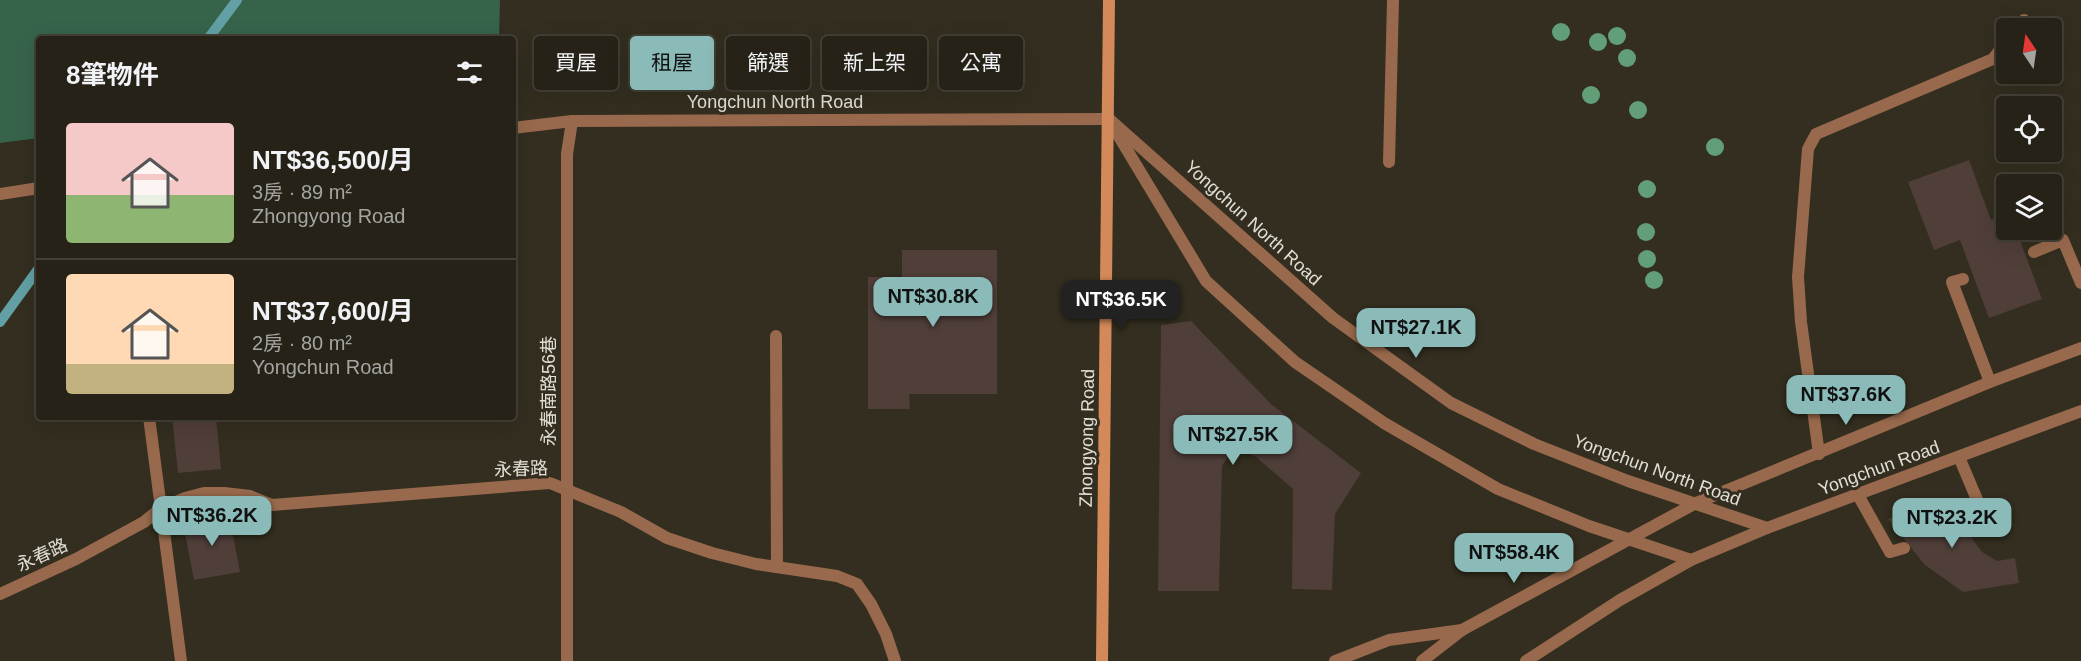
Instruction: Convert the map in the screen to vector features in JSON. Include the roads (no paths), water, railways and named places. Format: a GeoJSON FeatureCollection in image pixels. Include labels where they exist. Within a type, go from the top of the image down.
{"type":"FeatureCollection","features":[{"type":"Feature","properties":{"kind":"main road","name":"Zhongyong Road"},"geometry":{"type":"LineString","coordinates":[[1102,661],[1109,0]]}},
{"type":"Feature","properties":{"kind":"street"},"geometry":{"type":"LineString","coordinates":[[1389,162],[1393,0]]}},
{"type":"Feature","properties":{"kind":"street"},"geometry":{"type":"LineString","coordinates":[[1819,454],[1801,322],[1798,278],[1808,149],[1816,134],[1992,60],[1996,55]]}},
{"type":"Feature","properties":{"kind":"street","name":"Yongchun North Road"},"geometry":{"type":"LineString","coordinates":[[516,128],[572,121],[1109,119],[1333,318],[1451,403],[1534,444],[1628,481],[1767,528]]}},
{"type":"Feature","properties":{"kind":"street"},"geometry":{"type":"LineString","coordinates":[[1109,119],[1206,281],[1295,362],[1384,423],[1498,489],[1627,540],[1691,560]]}},
{"type":"Feature","properties":{"kind":"street","name":"永春南路56巷"},"geometry":{"type":"LineString","coordinates":[[567,661],[567,154],[572,121]]}},
{"type":"Feature","properties":{"kind":"street"},"geometry":{"type":"LineString","coordinates":[[0,194],[36,188]]}},
{"type":"Feature","properties":{"kind":"street"},"geometry":{"type":"LineString","coordinates":[[2034,252],[2063,240],[2081,283]]}},
{"type":"Feature","properties":{"kind":"street"},"geometry":{"type":"LineString","coordinates":[[1964,279],[1952,282],[1990,382]]}},
{"type":"Feature","properties":{"kind":"street"},"geometry":{"type":"LineString","coordinates":[[776,336],[777,567]]}},
{"type":"Feature","properties":{"kind":"street","name":"Yongchun Road"},"geometry":{"type":"LineString","coordinates":[[1462,630],[1696,503],[1990,382],[2081,348]]}},
{"type":"Feature","properties":{"kind":"street","name":"Yongchun Road"},"geometry":{"type":"LineString","coordinates":[[1526,661],[1620,600],[1691,560],[1767,528],[2081,411]]}},
{"type":"Feature","properties":{"kind":"street"},"geometry":{"type":"LineString","coordinates":[[149,420],[181,661]]}},
{"type":"Feature","properties":{"kind":"street"},"geometry":{"type":"LineString","coordinates":[[1959,457],[1984,516],[1971,521]]}},
{"type":"Feature","properties":{"kind":"street","name":"永春路"},"geometry":{"type":"LineString","coordinates":[[0,594],[76,560],[144,522],[160,509],[204,493],[250,496],[272,505],[550,483],[621,512],[667,538],[712,553],[777,567],[837,576],[857,584],[871,604],[886,634],[895,661]]}},
{"type":"Feature","properties":{"kind":"street"},"geometry":{"type":"LineString","coordinates":[[1858,495],[1890,552],[1904,548]]}},
{"type":"Feature","properties":{"kind":"street"},"geometry":{"type":"LineString","coordinates":[[1335,661],[1389,640],[1462,630]]}},
{"type":"Feature","properties":{"kind":"street"},"geometry":{"type":"LineString","coordinates":[[1422,661],[1462,630]]}},
{"type":"Feature","properties":{"kind":"waterway"},"geometry":{"type":"LineString","coordinates":[[210,36],[237,0]]}},
{"type":"Feature","properties":{"kind":"waterway"},"geometry":{"type":"LineString","coordinates":[[0,322],[36,272]]}}]}
